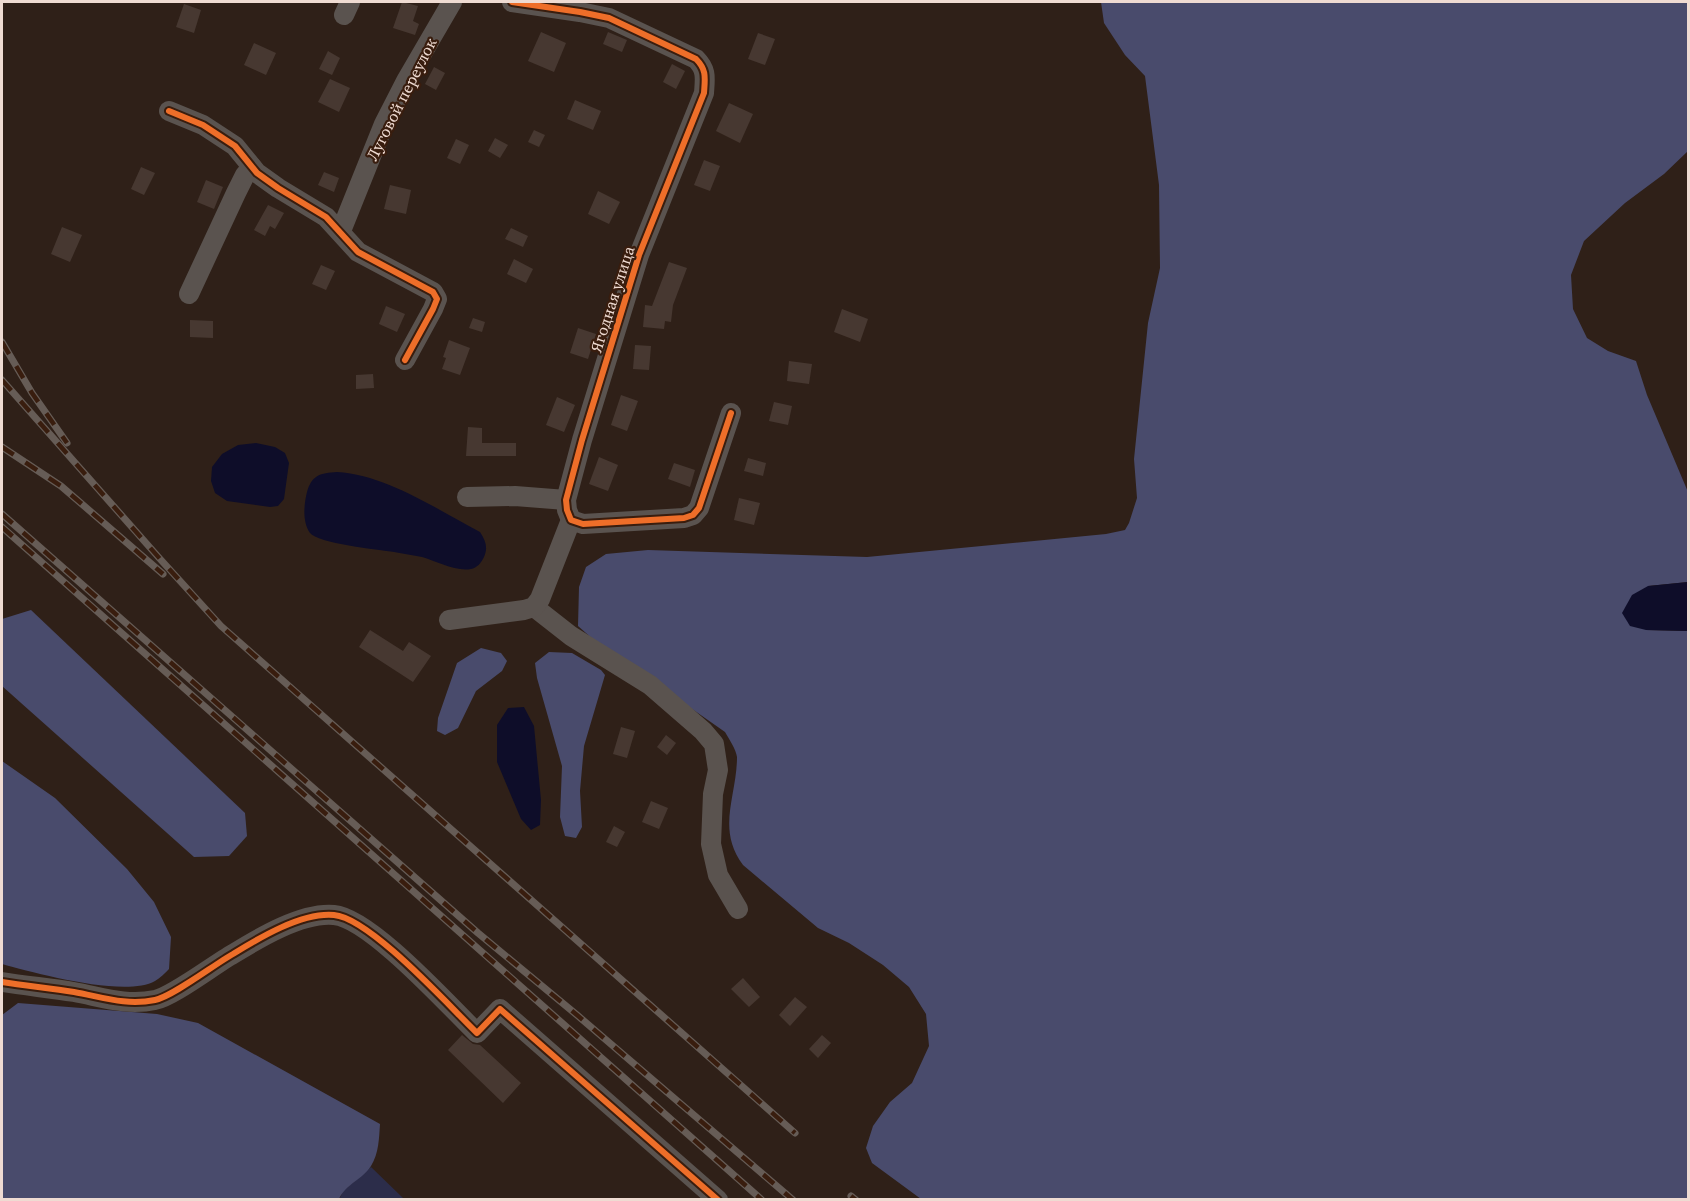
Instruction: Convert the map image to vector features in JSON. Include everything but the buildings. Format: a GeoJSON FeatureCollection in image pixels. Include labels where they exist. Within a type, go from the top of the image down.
{"type":"FeatureCollection","features":[{"type":"Feature","properties":{"kind":"street","name":"Луговой переулок"},"geometry":{"type":"LineString","coordinates":[[341,231],[384,124],[452,2]]}},
{"type":"Feature","properties":{"kind":"street"},"geometry":{"type":"LineString","coordinates":[[512,2],[582,7]]}},
{"type":"Feature","properties":{"kind":"street","name":"Ягодная улица"},"geometry":{"type":"LineString","coordinates":[[571,520],[566,500],[639,255],[704,93],[704,66],[696,59],[582,7]]}},
{"type":"Feature","properties":{"kind":"street"},"geometry":{"type":"LineString","coordinates":[[169,111],[203,125],[235,146],[257,173],[326,217],[358,252],[433,292],[437,299],[433,309],[405,360]]}},
{"type":"Feature","properties":{"kind":"street"},"geometry":{"type":"LineString","coordinates":[[189,294],[240,184],[252,166]]}},
{"type":"Feature","properties":{"kind":"street"},"geometry":{"type":"LineString","coordinates":[[449,620],[534,607],[540,599],[571,520],[583,524],[684,518],[693,515],[699,508],[731,413]]}},
{"type":"Feature","properties":{"kind":"street"},"geometry":{"type":"LineString","coordinates":[[467,497],[515,496],[566,500]]}},
{"type":"Feature","properties":{"kind":"street"},"geometry":{"type":"LineString","coordinates":[[534,607],[571,636],[650,685],[703,731],[714,744],[718,770],[713,794],[711,843],[718,874],[738,909]]}},
{"type":"Feature","properties":{"kind":"street"},"geometry":{"type":"LineString","coordinates":[[2,982],[75,992],[116,1002],[139,1003],[158,1000],[254,941],[282,928],[321,916],[335,915],[349,919],[367,929],[398,956],[477,1033],[500,1009],[718,1200]]}},
{"type":"Feature","properties":{"kind":"shaded area"},"geometry":{"type":"Polygon","coordinates":[[[1101,2],[1688,2],[1688,151],[1664,174],[1625,203],[1584,241],[1571,275],[1573,309],[1587,338],[1608,351],[1636,361],[1647,395],[1688,492],[1688,582],[1648,586],[1646,630],[1688,631],[1688,1199],[921,1199],[872,1163],[866,1148],[873,1126],[890,1102],[912,1083],[929,1046],[926,1014],[909,987],[883,965],[849,943],[818,928],[743,865],[735,852],[729,825],[737,757],[725,732],[595,641],[578,626],[579,587],[586,567],[606,554],[648,550],[867,557],[1106,534],[1125,530],[1137,498],[1134,459],[1148,323],[1160,268],[1159,185],[1145,76],[1125,55],[1104,23],[1101,2]]]}},
{"type":"Feature","properties":{"kind":"shaded area"},"geometry":{"type":"Polygon","coordinates":[[[256,443],[275,447],[285,453],[289,463],[284,499],[278,506],[227,501],[215,493],[211,481],[212,467],[222,454],[238,445],[256,443]]]}},
{"type":"Feature","properties":{"kind":"shaded area"},"geometry":{"type":"Polygon","coordinates":[[[326,473],[356,474],[393,486],[480,532],[486,548],[483,559],[479,565],[465,570],[422,557],[349,546],[315,537],[307,529],[305,518],[307,492],[314,478],[326,473]]]}},
{"type":"Feature","properties":{"kind":"shaded area"},"geometry":{"type":"Polygon","coordinates":[[[1688,582],[1688,631],[1646,630],[1630,626],[1622,613],[1632,595],[1648,586],[1688,582]]]}},
{"type":"Feature","properties":{"kind":"shaded area"},"geometry":{"type":"Polygon","coordinates":[[[31,610],[245,813],[247,836],[229,856],[194,857],[2,686],[2,619],[31,610]]]}},
{"type":"Feature","properties":{"kind":"shaded area"},"geometry":{"type":"Polygon","coordinates":[[[481,648],[501,653],[507,661],[502,671],[476,691],[458,728],[445,735],[437,731],[438,718],[457,663],[481,648]]]}},
{"type":"Feature","properties":{"kind":"shaded area"},"geometry":{"type":"Polygon","coordinates":[[[549,652],[572,653],[601,670],[605,675],[584,746],[580,791],[582,827],[576,838],[565,836],[560,817],[562,766],[537,678],[535,663],[549,652]]]}},
{"type":"Feature","properties":{"kind":"shaded area"},"geometry":{"type":"Polygon","coordinates":[[[524,707],[534,726],[541,800],[540,825],[531,830],[521,819],[497,762],[497,725],[508,708],[524,707]]]}},
{"type":"Feature","properties":{"kind":"shaded area"},"geometry":{"type":"Polygon","coordinates":[[[2,761],[55,798],[127,869],[154,902],[171,937],[169,969],[157,980],[141,986],[102,985],[57,978],[2,964],[2,761]]]}},
{"type":"Feature","properties":{"kind":"shaded area"},"geometry":{"type":"Polygon","coordinates":[[[18,1003],[157,1014],[198,1023],[380,1124],[374,1161],[368,1171],[346,1189],[339,1199],[2,1199],[2,1015],[18,1003]]]}},
{"type":"Feature","properties":{"kind":"shaded area"},"geometry":{"type":"Polygon","coordinates":[[[371,1167],[404,1199],[339,1200],[343,1191],[371,1167]]]}},
{"type":"Feature","properties":{"kind":"railway"},"geometry":{"type":"LineString","coordinates":[[2,342],[32,393],[67,443]]}},
{"type":"Feature","properties":{"kind":"railway"},"geometry":{"type":"LineString","coordinates":[[2,380],[221,626],[795,1133]]}},
{"type":"Feature","properties":{"kind":"railway"},"geometry":{"type":"LineString","coordinates":[[2,447],[61,486],[163,574]]}},
{"type":"Feature","properties":{"kind":"railway"},"geometry":{"type":"LineString","coordinates":[[2,514],[478,933],[793,1200]]}},
{"type":"Feature","properties":{"kind":"railway"},"geometry":{"type":"LineString","coordinates":[[2,527],[762,1200]]}},
{"type":"Feature","properties":{"kind":"railway"},"geometry":{"type":"LineString","coordinates":[[851,1196],[856,1200]]}},
{"type":"Feature","properties":{"kind":"cycle path"},"geometry":{"type":"LineString","coordinates":[[512,2],[609,18],[696,59],[704,74],[704,93],[639,255],[582,440],[566,500],[571,520],[583,524],[684,518],[693,515],[699,508],[731,413]]}},
{"type":"Feature","properties":{"kind":"cycle path"},"geometry":{"type":"LineString","coordinates":[[169,111],[203,125],[235,146],[257,173],[326,217],[358,252],[433,292],[437,299],[433,309],[405,360]]}},
{"type":"Feature","properties":{"kind":"cycle path"},"geometry":{"type":"LineString","coordinates":[[2,982],[124,1001],[155,1000],[172,993],[281,927],[308,918],[334,915],[349,920],[368,931],[388,947],[477,1033],[500,1009],[718,1200]]}}]}
